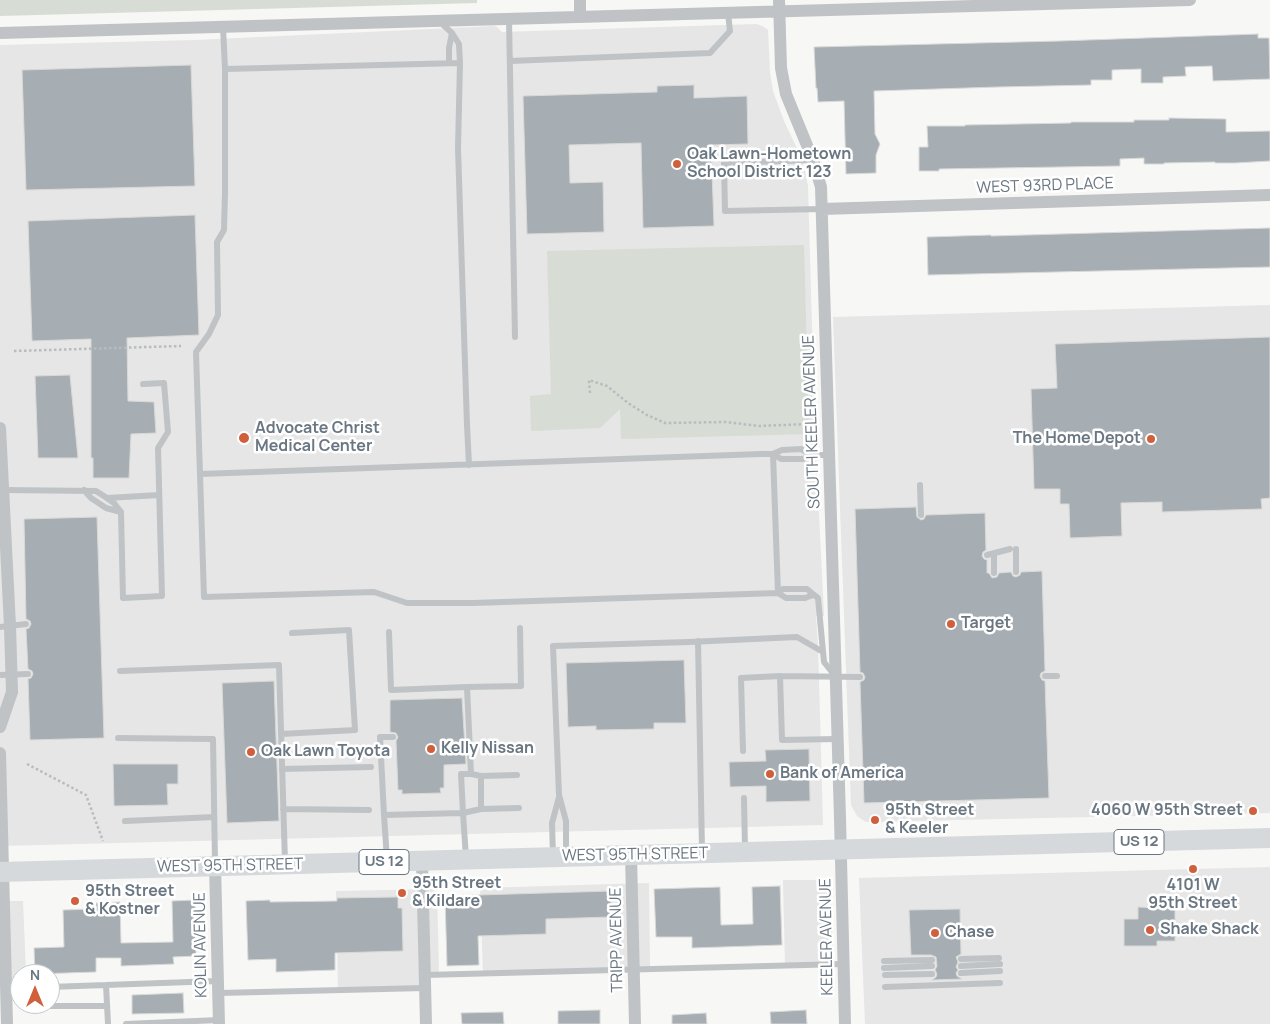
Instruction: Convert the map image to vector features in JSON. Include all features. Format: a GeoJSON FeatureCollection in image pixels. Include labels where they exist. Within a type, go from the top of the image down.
{"type":"FeatureCollection","features":[{"type":"Feature","properties":{"kind":"main road","name":"WEST 95TH STREET"},"geometry":{"type":"LineString","coordinates":[[2,872],[1270,838]]}},
{"type":"Feature","properties":{"kind":"street"},"geometry":{"type":"LineString","coordinates":[[580,0],[580,17]]}},
{"type":"Feature","properties":{"kind":"street"},"geometry":{"type":"LineString","coordinates":[[0,33],[728,13],[779,6],[1190,0]]}},
{"type":"Feature","properties":{"kind":"street","name":"SOUTH KEELER AVENUE"},"geometry":{"type":"LineString","coordinates":[[779,6],[781,68],[786,94],[813,160],[821,186],[841,850]]}},
{"type":"Feature","properties":{"kind":"street","name":"WEST 93RD PLACE"},"geometry":{"type":"LineString","coordinates":[[822,209],[1270,195]]}},
{"type":"Feature","properties":{"kind":"street"},"geometry":{"type":"LineString","coordinates":[[0,428],[6,675],[12,692],[0,727]]}},
{"type":"Feature","properties":{"kind":"street"},"geometry":{"type":"LineString","coordinates":[[0,753],[3,987],[7,1024]]}},
{"type":"Feature","properties":{"kind":"street","name":"KEELER AVENUE"},"geometry":{"type":"LineString","coordinates":[[841,850],[845,1024]]}},
{"type":"Feature","properties":{"kind":"street","name":"TRIPP AVENUE"},"geometry":{"type":"LineString","coordinates":[[631,855],[635,1024]]}},
{"type":"Feature","properties":{"kind":"street"},"geometry":{"type":"LineString","coordinates":[[422,861],[426,1024]]}},
{"type":"Feature","properties":{"kind":"street","name":"KOLIN AVENUE"},"geometry":{"type":"LineString","coordinates":[[215,866],[219,1022]]}},
{"type":"Feature","properties":{"kind":"lane"},"geometry":{"type":"LineString","coordinates":[[510,61],[710,53],[730,30],[728,13]]}},
{"type":"Feature","properties":{"kind":"lane"},"geometry":{"type":"LineString","coordinates":[[509,19],[516,336]]}},
{"type":"Feature","properties":{"kind":"lane"},"geometry":{"type":"LineString","coordinates":[[439,21],[459,44],[458,148],[469,465]]}},
{"type":"Feature","properties":{"kind":"lane"},"geometry":{"type":"LineString","coordinates":[[223,27],[225,193],[224,230],[217,242],[218,315],[209,334],[196,352],[204,597],[374,592],[407,603],[473,603],[778,593],[786,598],[805,598],[813,595],[818,598],[824,662],[835,677]]}},
{"type":"Feature","properties":{"kind":"lane"},"geometry":{"type":"LineString","coordinates":[[449,63],[449,48],[452,34]]}},
{"type":"Feature","properties":{"kind":"lane"},"geometry":{"type":"LineString","coordinates":[[225,69],[460,63]]}},
{"type":"Feature","properties":{"kind":"lane"},"geometry":{"type":"LineString","coordinates":[[813,160],[724,163],[725,211],[822,209]]}},
{"type":"Feature","properties":{"kind":"lane"},"geometry":{"type":"LineString","coordinates":[[2,490],[84,490],[96,491],[107,498],[121,512],[123,598],[162,596],[158,448],[168,432],[164,383],[144,384]]}},
{"type":"Feature","properties":{"kind":"lane"},"geometry":{"type":"LineString","coordinates":[[200,474],[772,454],[781,459],[803,459],[812,455],[829,455]]}},
{"type":"Feature","properties":{"kind":"lane"},"geometry":{"type":"LineString","coordinates":[[772,454],[778,593]]}},
{"type":"Feature","properties":{"kind":"lane"},"geometry":{"type":"LineString","coordinates":[[920,484],[921,515]]}},
{"type":"Feature","properties":{"kind":"lane"},"geometry":{"type":"LineString","coordinates":[[84,490],[90,498],[106,508],[121,512]]}},
{"type":"Feature","properties":{"kind":"lane"},"geometry":{"type":"LineString","coordinates":[[107,498],[159,495]]}},
{"type":"Feature","properties":{"kind":"lane"},"geometry":{"type":"LineString","coordinates":[[994,573],[990,554],[1013,549],[1016,572]]}},
{"type":"Feature","properties":{"kind":"lane"},"geometry":{"type":"LineString","coordinates":[[5,626],[26,624]]}},
{"type":"Feature","properties":{"kind":"lane"},"geometry":{"type":"LineString","coordinates":[[389,632],[391,690],[521,686],[520,628]]}},
{"type":"Feature","properties":{"kind":"lane"},"geometry":{"type":"LineString","coordinates":[[281,734],[355,730],[349,630],[292,634]]}},
{"type":"Feature","properties":{"kind":"lane"},"geometry":{"type":"LineString","coordinates":[[559,857],[566,822],[559,795],[553,646],[796,637],[823,652]]}},
{"type":"Feature","properties":{"kind":"lane"},"geometry":{"type":"LineString","coordinates":[[698,642],[702,853]]}},
{"type":"Feature","properties":{"kind":"lane"},"geometry":{"type":"LineString","coordinates":[[120,671],[279,665],[285,864]]}},
{"type":"Feature","properties":{"kind":"lane"},"geometry":{"type":"LineString","coordinates":[[6,675],[28,674]]}},
{"type":"Feature","properties":{"kind":"lane"},"geometry":{"type":"LineString","coordinates":[[780,676],[782,740],[837,739]]}},
{"type":"Feature","properties":{"kind":"lane"},"geometry":{"type":"LineString","coordinates":[[743,751],[741,678],[780,676],[860,677]]}},
{"type":"Feature","properties":{"kind":"lane"},"geometry":{"type":"LineString","coordinates":[[1045,676],[1058,676]]}},
{"type":"Feature","properties":{"kind":"lane"},"geometry":{"type":"LineString","coordinates":[[467,687],[472,774]]}},
{"type":"Feature","properties":{"kind":"lane"},"geometry":{"type":"LineString","coordinates":[[387,862],[380,737],[393,737]]}},
{"type":"Feature","properties":{"kind":"lane"},"geometry":{"type":"LineString","coordinates":[[118,738],[212,739],[215,866]]}},
{"type":"Feature","properties":{"kind":"lane"},"geometry":{"type":"LineString","coordinates":[[282,769],[371,766]]}},
{"type":"Feature","properties":{"kind":"lane"},"geometry":{"type":"LineString","coordinates":[[466,859],[461,774],[481,776],[517,775]]}},
{"type":"Feature","properties":{"kind":"lane"},"geometry":{"type":"LineString","coordinates":[[481,776],[481,809]]}},
{"type":"Feature","properties":{"kind":"lane"},"geometry":{"type":"LineString","coordinates":[[559,795],[552,823],[559,857]]}},
{"type":"Feature","properties":{"kind":"lane"},"geometry":{"type":"LineString","coordinates":[[744,798],[745,852]]}},
{"type":"Feature","properties":{"kind":"lane"},"geometry":{"type":"LineString","coordinates":[[384,815],[463,813],[481,809],[519,808]]}},
{"type":"Feature","properties":{"kind":"lane"},"geometry":{"type":"LineString","coordinates":[[283,809],[369,810]]}},
{"type":"Feature","properties":{"kind":"lane"},"geometry":{"type":"LineString","coordinates":[[125,820],[214,817]]}},
{"type":"Feature","properties":{"kind":"lane"},"geometry":{"type":"LineString","coordinates":[[425,975],[844,964]]}},
{"type":"Feature","properties":{"kind":"lane"},"geometry":{"type":"LineString","coordinates":[[1000,965],[961,966],[1000,965]]}},
{"type":"Feature","properties":{"kind":"lane"},"geometry":{"type":"LineString","coordinates":[[932,967],[884,968],[932,967]]}},
{"type":"Feature","properties":{"kind":"lane"},"geometry":{"type":"LineString","coordinates":[[885,987],[1000,983]]}},
{"type":"Feature","properties":{"kind":"lane"},"geometry":{"type":"LineString","coordinates":[[106,985],[108,1024]]}},
{"type":"Feature","properties":{"kind":"lane"},"geometry":{"type":"LineString","coordinates":[[60,986],[425,988]]}},
{"type":"Feature","properties":{"kind":"lane"},"geometry":{"type":"LineString","coordinates":[[60,1006],[107,1006]]}},
{"type":"Feature","properties":{"kind":"lane"},"geometry":{"type":"LineString","coordinates":[[126,1024],[219,1022]]}},
{"type":"Feature","properties":{"kind":"path"},"geometry":{"type":"LineString","coordinates":[[14,351],[181,346]]}},
{"type":"Feature","properties":{"kind":"path"},"geometry":{"type":"LineString","coordinates":[[590,393],[589,380],[607,386],[647,416],[665,424],[726,422],[759,426],[808,424]]}},
{"type":"Feature","properties":{"kind":"path"},"geometry":{"type":"LineString","coordinates":[[27,764],[86,795],[103,841]]}},
{"type":"Feature","properties":{"kind":"shaded area"},"geometry":{"type":"Polygon","coordinates":[[[0,0],[477,0],[477,3],[0,16],[0,0]]]}},
{"type":"Feature","properties":{"kind":"shaded area"},"geometry":{"type":"Polygon","coordinates":[[[757,24],[768,30],[770,73],[773,91],[784,121],[801,157],[808,186],[815,433],[824,616],[816,616],[823,825],[0,846],[0,45],[196,40],[494,26],[502,32],[757,24]]]}},
{"type":"Feature","properties":{"kind":"shaded area"},"geometry":{"type":"Polygon","coordinates":[[[804,245],[809,434],[621,439],[620,409],[600,428],[531,431],[530,396],[551,394],[547,251],[804,245]]]}},
{"type":"Feature","properties":{"kind":"shaded area"},"geometry":{"type":"Polygon","coordinates":[[[1270,305],[1270,813],[866,822],[857,816],[851,805],[833,317],[1270,305]]]}},
{"type":"Feature","properties":{"kind":"shaded area"},"geometry":{"type":"Polygon","coordinates":[[[1270,867],[1270,1024],[865,1024],[859,878],[1270,867]]]}},
{"type":"Feature","properties":{"kind":"shaded area"},"geometry":{"type":"Polygon","coordinates":[[[783,880],[831,880],[833,964],[785,965],[783,880]]]}},
{"type":"Feature","properties":{"kind":"shaded area"},"geometry":{"type":"Polygon","coordinates":[[[649,883],[650,968],[483,973],[480,888],[649,883]]]}},
{"type":"Feature","properties":{"kind":"shaded area"},"geometry":{"type":"Polygon","coordinates":[[[437,889],[439,974],[425,975],[425,988],[338,990],[336,891],[437,889]]]}},
{"type":"Feature","properties":{"kind":"shaded area"},"geometry":{"type":"Polygon","coordinates":[[[0,901],[23,901],[26,964],[10,964],[10,987],[6,987],[0,901]]]}},
{"type":"Feature","properties":{"kind":"building"},"geometry":{"type":"Polygon","coordinates":[[[1258,34],[1258,38],[1269,38],[1270,79],[1213,81],[1212,66],[1185,67],[1186,76],[1163,77],[1163,83],[1141,83],[1141,69],[1112,70],[1112,80],[1091,80],[1091,85],[874,91],[875,134],[880,144],[876,155],[876,173],[846,174],[844,101],[818,102],[816,88],[814,47],[1258,34]]]}},
{"type":"Feature","properties":{"kind":"building"},"geometry":{"type":"Polygon","coordinates":[[[191,65],[195,186],[26,190],[22,70],[191,65]]]}},
{"type":"Feature","properties":{"kind":"building","name":"Oak Lawn-Hometown School District 123"},"geometry":{"type":"Polygon","coordinates":[[[694,85],[694,98],[747,96],[748,144],[711,145],[714,226],[643,228],[641,143],[569,145],[570,183],[603,182],[604,232],[527,234],[523,96],[657,92],[657,86],[694,85]]]}},
{"type":"Feature","properties":{"kind":"building"},"geometry":{"type":"Polygon","coordinates":[[[1169,118],[1226,119],[1226,132],[1270,131],[1270,161],[1144,164],[1144,158],[1120,159],[1120,166],[939,169],[939,171],[919,171],[919,147],[928,147],[927,126],[1134,122],[1134,120],[1169,120],[1169,118]]]}},
{"type":"Feature","properties":{"kind":"building"},"geometry":{"type":"Polygon","coordinates":[[[195,215],[199,335],[127,338],[128,401],[154,402],[156,433],[131,434],[129,478],[93,478],[93,458],[91,458],[91,339],[32,341],[28,221],[195,215]]]}},
{"type":"Feature","properties":{"kind":"building"},"geometry":{"type":"Polygon","coordinates":[[[1270,228],[1270,267],[928,275],[927,237],[1270,228]]]}},
{"type":"Feature","properties":{"kind":"building","name":"The Home Depot"},"geometry":{"type":"Polygon","coordinates":[[[1270,337],[1270,498],[1261,499],[1262,509],[1162,512],[1162,502],[1121,503],[1122,536],[1070,538],[1069,504],[1060,504],[1060,489],[1034,489],[1031,389],[1057,388],[1055,344],[1270,337]]]}},
{"type":"Feature","properties":{"kind":"building"},"geometry":{"type":"Polygon","coordinates":[[[70,375],[78,458],[38,458],[35,376],[70,375]]]}},
{"type":"Feature","properties":{"kind":"building","name":"Target"},"geometry":{"type":"Polygon","coordinates":[[[916,507],[917,517],[921,520],[926,515],[985,513],[986,550],[982,556],[987,560],[987,573],[992,578],[997,577],[999,573],[1011,572],[1016,577],[1021,572],[1042,571],[1045,671],[1040,676],[1045,681],[1049,798],[864,803],[860,682],[865,677],[860,672],[855,509],[916,507]]]}},
{"type":"Feature","properties":{"kind":"building"},"geometry":{"type":"Polygon","coordinates":[[[97,517],[104,738],[30,740],[28,679],[33,674],[28,669],[26,629],[31,624],[26,619],[24,519],[97,517]]]}},
{"type":"Feature","properties":{"kind":"building"},"geometry":{"type":"Polygon","coordinates":[[[684,660],[686,723],[654,723],[654,729],[596,730],[596,726],[568,727],[566,663],[684,660]]]}},
{"type":"Feature","properties":{"kind":"building","name":"Oak Lawn Toyota"},"geometry":{"type":"Polygon","coordinates":[[[274,681],[279,821],[227,823],[222,683],[274,681]]]}},
{"type":"Feature","properties":{"kind":"building","name":"Kelly Nissan"},"geometry":{"type":"Polygon","coordinates":[[[462,698],[466,764],[444,765],[444,788],[440,788],[441,793],[402,794],[402,790],[398,790],[396,741],[398,737],[396,733],[390,732],[390,700],[462,698]]]}},
{"type":"Feature","properties":{"kind":"building","name":"Bank of America"},"geometry":{"type":"Polygon","coordinates":[[[809,749],[810,801],[766,802],[766,786],[730,787],[729,762],[766,761],[765,750],[809,749]]]}},
{"type":"Feature","properties":{"kind":"building"},"geometry":{"type":"Polygon","coordinates":[[[113,764],[178,764],[178,784],[167,784],[168,805],[114,806],[113,764]]]}},
{"type":"Feature","properties":{"kind":"building"},"geometry":{"type":"Polygon","coordinates":[[[780,886],[782,945],[692,948],[692,937],[656,937],[654,889],[720,887],[721,925],[753,924],[752,887],[780,886]]]}},
{"type":"Feature","properties":{"kind":"building"},"geometry":{"type":"Polygon","coordinates":[[[611,891],[611,917],[546,919],[546,934],[478,936],[479,965],[447,966],[445,896],[611,891]]]}},
{"type":"Feature","properties":{"kind":"building"},"geometry":{"type":"Polygon","coordinates":[[[398,897],[398,908],[402,908],[403,951],[335,953],[335,970],[276,972],[276,959],[248,960],[246,901],[337,901],[337,898],[398,897]]]}},
{"type":"Feature","properties":{"kind":"building"},"geometry":{"type":"Polygon","coordinates":[[[195,900],[196,956],[173,957],[174,964],[121,966],[121,958],[96,958],[96,972],[60,973],[60,964],[35,964],[34,948],[64,947],[63,910],[96,909],[96,903],[120,902],[121,943],[173,942],[172,901],[195,900]]]}},
{"type":"Feature","properties":{"kind":"building","name":"Shake Shack"},"geometry":{"type":"Polygon","coordinates":[[[1156,904],[1175,905],[1175,941],[1157,941],[1157,946],[1124,946],[1124,919],[1138,919],[1138,907],[1156,908],[1156,904]]]}},
{"type":"Feature","properties":{"kind":"building","name":"Chase"},"geometry":{"type":"Polygon","coordinates":[[[960,909],[961,954],[956,957],[958,962],[956,967],[958,970],[956,973],[962,979],[932,980],[937,974],[935,970],[937,966],[936,957],[931,955],[911,955],[909,910],[960,909]]]}},
{"type":"Feature","properties":{"kind":"building"},"geometry":{"type":"Polygon","coordinates":[[[183,993],[184,1013],[132,1014],[132,995],[183,993]]]}},
{"type":"Feature","properties":{"kind":"building"},"geometry":{"type":"Polygon","coordinates":[[[600,1010],[600,1024],[558,1024],[558,1011],[600,1010]]]}},
{"type":"Feature","properties":{"kind":"building"},"geometry":{"type":"Polygon","coordinates":[[[806,1010],[807,1024],[771,1024],[770,1012],[806,1010]]]}},
{"type":"Feature","properties":{"kind":"building"},"geometry":{"type":"Polygon","coordinates":[[[503,1012],[504,1024],[462,1024],[461,1013],[503,1012]]]}},
{"type":"Feature","properties":{"kind":"building"},"geometry":{"type":"Polygon","coordinates":[[[706,1013],[707,1024],[672,1024],[672,1015],[706,1013]]]}},
{"type":"Feature","properties":{"kind":"place","name":"Oak Lawn-Hometown School District 123"},"geometry":{"type":"Point","coordinates":[677,164]}},
{"type":"Feature","properties":{"kind":"place","name":"Advocate Christ Medical Center"},"geometry":{"type":"Point","coordinates":[244,438]}},
{"type":"Feature","properties":{"kind":"place","name":"The Home Depot"},"geometry":{"type":"Point","coordinates":[1151,439]}},
{"type":"Feature","properties":{"kind":"place","name":"Target"},"geometry":{"type":"Point","coordinates":[951,624]}},
{"type":"Feature","properties":{"kind":"place","name":"Kelly Nissan"},"geometry":{"type":"Point","coordinates":[431,749]}},
{"type":"Feature","properties":{"kind":"place","name":"Oak Lawn Toyota"},"geometry":{"type":"Point","coordinates":[251,752]}},
{"type":"Feature","properties":{"kind":"place","name":"Bank of America"},"geometry":{"type":"Point","coordinates":[770,774]}},
{"type":"Feature","properties":{"kind":"place","name":"4060 W 95th Street"},"geometry":{"type":"Point","coordinates":[1253,811]}},
{"type":"Feature","properties":{"kind":"place","name":"95th Street & Keeler"},"geometry":{"type":"Point","coordinates":[875,820]}},
{"type":"Feature","properties":{"kind":"place","name":"4101 W 95th Street"},"geometry":{"type":"Point","coordinates":[1193,869]}},
{"type":"Feature","properties":{"kind":"place","name":"95th Street & Kildare"},"geometry":{"type":"Point","coordinates":[402,893]}},
{"type":"Feature","properties":{"kind":"place","name":"95th Street & Kostner"},"geometry":{"type":"Point","coordinates":[75,901]}},
{"type":"Feature","properties":{"kind":"place","name":"Shake Shack"},"geometry":{"type":"Point","coordinates":[1150,930]}},
{"type":"Feature","properties":{"kind":"place","name":"Chase"},"geometry":{"type":"Point","coordinates":[935,933]}}]}
